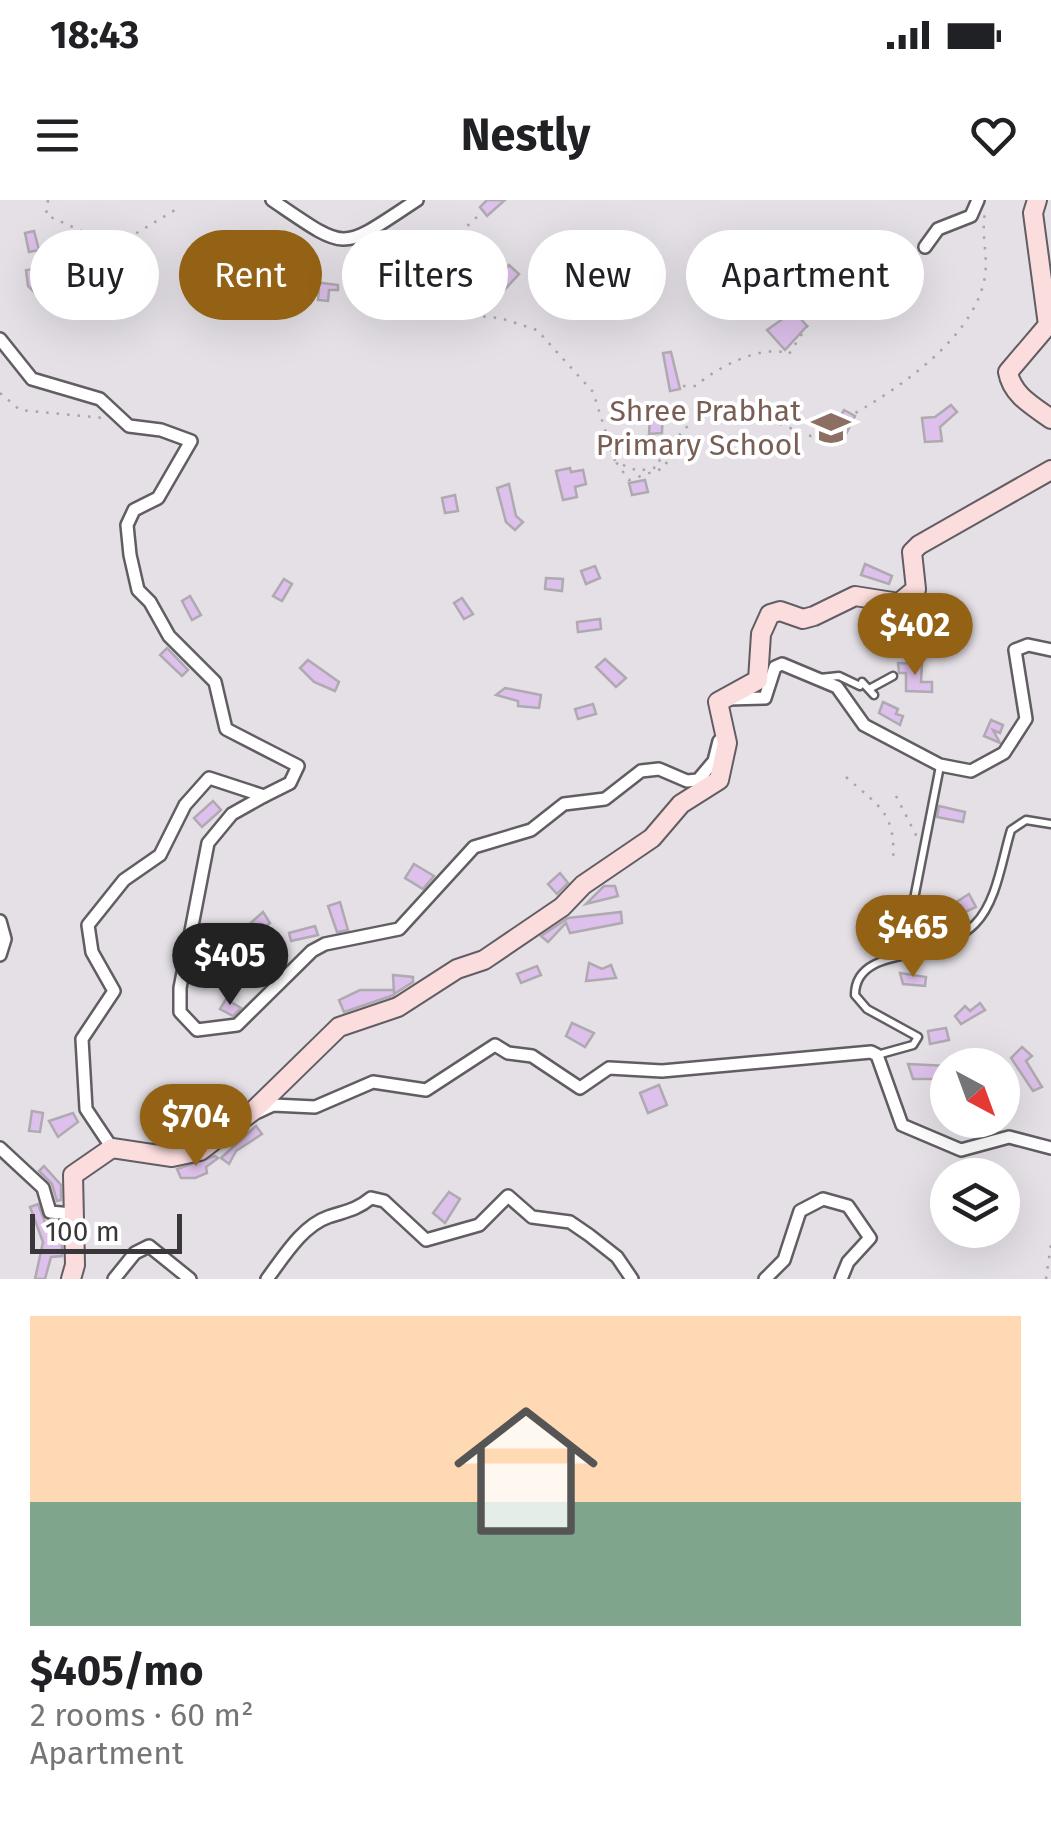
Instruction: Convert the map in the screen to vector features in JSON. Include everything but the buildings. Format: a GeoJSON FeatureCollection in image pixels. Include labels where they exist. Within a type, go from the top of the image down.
{"type":"FeatureCollection","features":[{"type":"Feature","properties":{"kind":"main road"},"geometry":{"type":"LineString","coordinates":[[1037,200],[1033,212],[1048,325],[1008,372],[1010,384],[1051,419]]}},
{"type":"Feature","properties":{"kind":"main road"},"geometry":{"type":"LineString","coordinates":[[70,1279],[75,1265],[73,1176],[112,1148],[184,1157],[200,1151],[253,1111],[338,1027],[398,1007],[457,969],[484,960],[562,907],[582,884],[652,838],[681,804],[719,780],[727,743],[718,702],[758,680],[761,634],[770,614],[780,610],[803,618],[814,616],[855,596],[899,603],[916,588],[912,552],[918,544],[1051,470]]}},
{"type":"Feature","properties":{"kind":"street"},"geometry":{"type":"LineString","coordinates":[[272,200],[332,240],[357,240],[417,200]]}},
{"type":"Feature","properties":{"kind":"street"},"geometry":{"type":"LineString","coordinates":[[925,247],[938,229],[971,216],[978,200]]}},
{"type":"Feature","properties":{"kind":"street"},"geometry":{"type":"LineString","coordinates":[[0,339],[32,379],[100,399],[128,424],[191,440],[158,498],[134,510],[127,524],[138,590],[150,602],[169,636],[215,682],[226,729],[298,766],[290,783],[232,814],[208,843],[180,988],[180,1012],[196,1030],[237,1025],[312,950],[400,929],[474,847],[531,830],[564,804],[605,799],[641,771],[659,770],[698,780],[714,761],[723,727]]}},
{"type":"Feature","properties":{"kind":"street"},"geometry":{"type":"LineString","coordinates":[[724,698],[766,698],[775,667],[782,664],[837,687],[864,725],[940,765],[971,770],[1004,753],[1026,719],[1015,650],[1028,645],[1051,650]]}},
{"type":"Feature","properties":{"kind":"street"},"geometry":{"type":"LineString","coordinates":[[112,1148],[86,1109],[82,1038],[114,991],[92,952],[88,925],[124,880],[160,855],[184,805],[209,778],[264,796]]}},
{"type":"Feature","properties":{"kind":"street"},"geometry":{"type":"LineString","coordinates":[[0,920],[5,939],[0,955]]}},
{"type":"Feature","properties":{"kind":"street"},"geometry":{"type":"LineString","coordinates":[[253,1111],[273,1105],[315,1107],[373,1082],[426,1090],[472,1064],[495,1045],[508,1053],[532,1056],[580,1088],[609,1068],[662,1072],[871,1052],[877,1055],[902,1125],[962,1150],[1009,1136],[1051,1148]]}},
{"type":"Feature","properties":{"kind":"street"},"geometry":{"type":"LineString","coordinates":[[0,1148],[43,1188],[50,1212],[72,1214]]}},
{"type":"Feature","properties":{"kind":"street"},"geometry":{"type":"LineString","coordinates":[[267,1279],[315,1224],[330,1216],[343,1216],[370,1198],[384,1201],[426,1240],[478,1225],[508,1196],[532,1217],[570,1222],[589,1234],[617,1257],[632,1279]]}},
{"type":"Feature","properties":{"kind":"street"},"geometry":{"type":"LineString","coordinates":[[765,1279],[784,1260],[800,1211],[823,1199],[848,1206],[870,1238],[848,1262],[842,1279]]}},
{"type":"Feature","properties":{"kind":"street"},"geometry":{"type":"LineString","coordinates":[[114,1279],[135,1253],[149,1246],[190,1279]]}},
{"type":"Feature","properties":{"kind":"lane"},"geometry":{"type":"LineString","coordinates":[[819,678],[839,676],[872,692],[893,676]]}},
{"type":"Feature","properties":{"kind":"lane"},"geometry":{"type":"LineString","coordinates":[[914,899],[940,765]]}},
{"type":"Feature","properties":{"kind":"lane"},"geometry":{"type":"LineString","coordinates":[[877,1055],[913,1044],[918,1037],[867,1008],[855,995],[857,983],[889,956],[930,951],[974,926],[987,908],[1010,830],[1026,820],[1050,824]]}},
{"type":"Feature","properties":{"kind":"path"},"geometry":{"type":"LineString","coordinates":[[48,200],[46,214],[115,246],[175,210]]}},
{"type":"Feature","properties":{"kind":"path"},"geometry":{"type":"LineString","coordinates":[[616,462],[629,480],[664,468],[682,430],[726,404],[811,436],[888,394],[965,323],[986,274],[982,229],[988,200]]}},
{"type":"Feature","properties":{"kind":"path"},"geometry":{"type":"LineString","coordinates":[[477,217],[430,259],[413,294],[435,312],[500,318],[538,330],[593,392],[612,460],[638,471],[658,466],[666,439]]}},
{"type":"Feature","properties":{"kind":"path"},"geometry":{"type":"LineString","coordinates":[[683,386],[696,386],[718,366],[759,357],[765,351],[788,354],[813,314],[844,291],[898,270],[925,247]]}},
{"type":"Feature","properties":{"kind":"path"},"geometry":{"type":"LineString","coordinates":[[0,393],[20,410],[101,416],[128,424]]}},
{"type":"Feature","properties":{"kind":"path"},"geometry":{"type":"LineString","coordinates":[[846,777],[884,810],[896,838],[893,863]]}},
{"type":"Feature","properties":{"kind":"path"},"geometry":{"type":"LineString","coordinates":[[896,796],[916,837],[926,844]]}},
{"type":"Feature","properties":{"kind":"path"},"geometry":{"type":"LineString","coordinates":[[1046,1279],[1051,1244]]}},
{"type":"Feature","properties":{"kind":"place","name":"Shree Prabhat Primary School"},"geometry":{"type":"Point","coordinates":[831,428]}}]}
